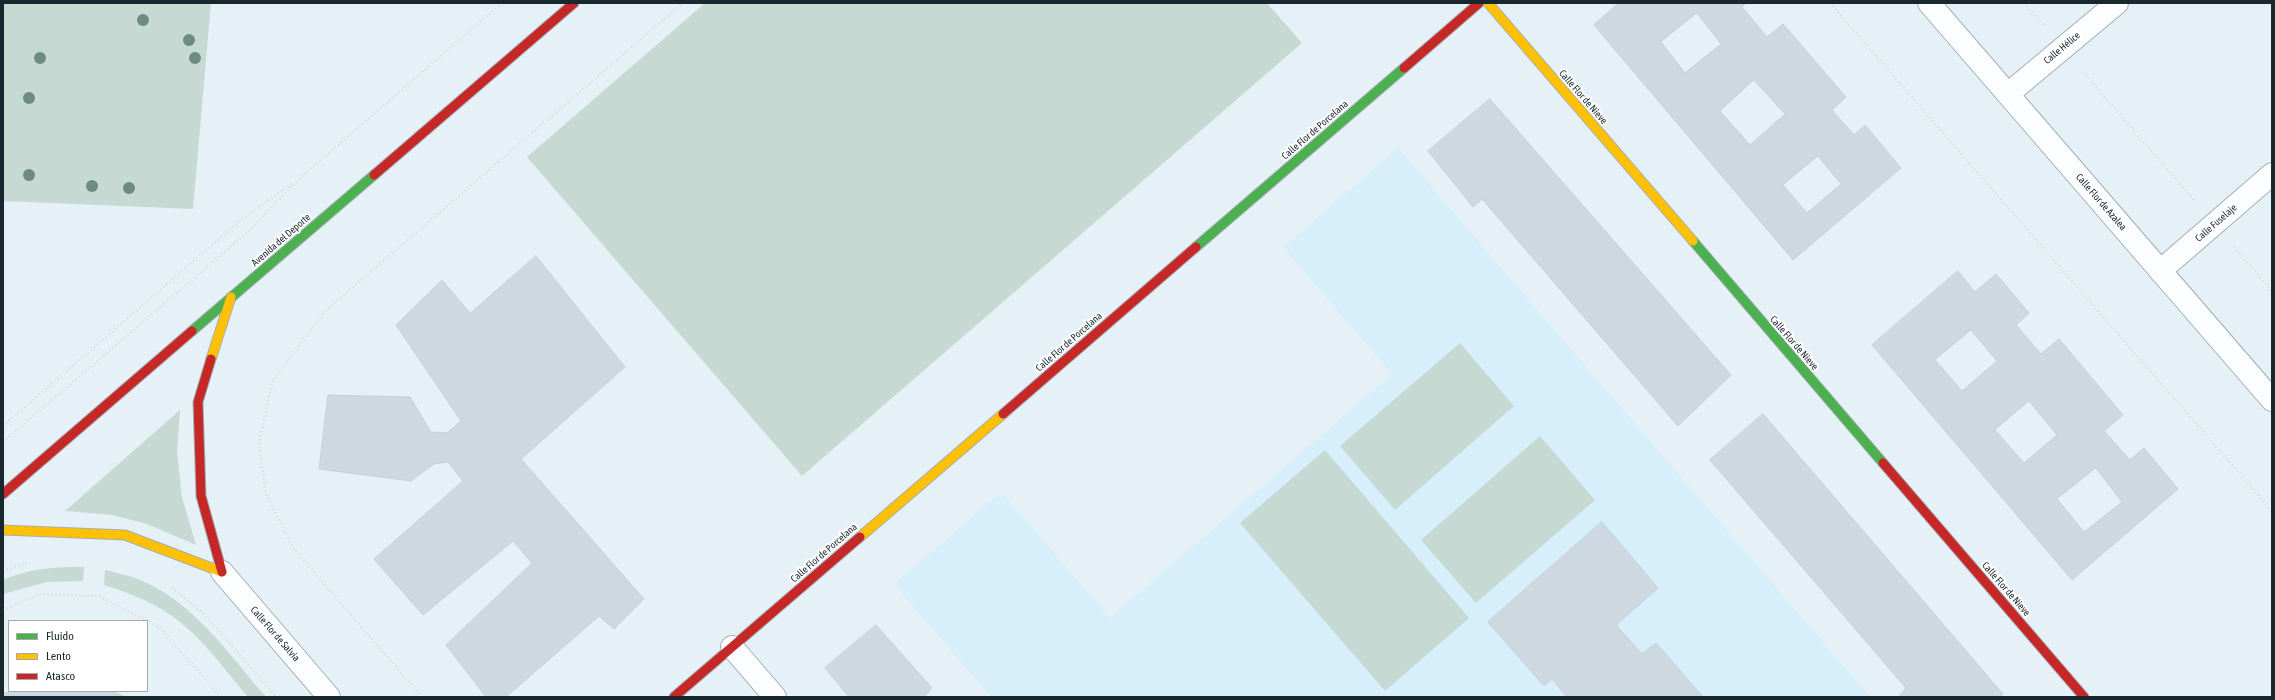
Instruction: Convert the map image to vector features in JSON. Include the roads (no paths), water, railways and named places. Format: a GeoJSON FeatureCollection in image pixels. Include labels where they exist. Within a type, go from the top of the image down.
{"type":"FeatureCollection","features":[{"type":"Feature","properties":{"kind":"street","name":"Avenida del Deporte"},"geometry":{"type":"LineString","coordinates":[[3,494],[574,3]]}},
{"type":"Feature","properties":{"kind":"street","name":"Calle Flor de Porcelana"},"geometry":{"type":"LineString","coordinates":[[674,697],[1479,3]]}},
{"type":"Feature","properties":{"kind":"street","name":"Calle Flor de Nieve"},"geometry":{"type":"LineString","coordinates":[[1488,3],[2084,697]]}},
{"type":"Feature","properties":{"kind":"street","name":"Calle Flor de Azalea"},"geometry":{"type":"LineString","coordinates":[[1929,3],[2272,400]]}},
{"type":"Feature","properties":{"kind":"street","name":"Calle Hélice"},"geometry":{"type":"LineString","coordinates":[[2008,94],[2117,3]]}},
{"type":"Feature","properties":{"kind":"street","name":"Calle Fuselaje"},"geometry":{"type":"LineString","coordinates":[[2160,271],[2272,174]]}},
{"type":"Feature","properties":{"kind":"street"},"geometry":{"type":"LineString","coordinates":[[222,572],[201,496],[198,402],[231,297]]}},
{"type":"Feature","properties":{"kind":"street"},"geometry":{"type":"LineString","coordinates":[[3,530],[125,535],[222,572]]}},
{"type":"Feature","properties":{"kind":"street","name":"Calle Flor de Salvia"},"geometry":{"type":"LineString","coordinates":[[222,572],[329,697]]}},
{"type":"Feature","properties":{"kind":"street"},"geometry":{"type":"LineString","coordinates":[[732,647],[776,697]]}}]}
